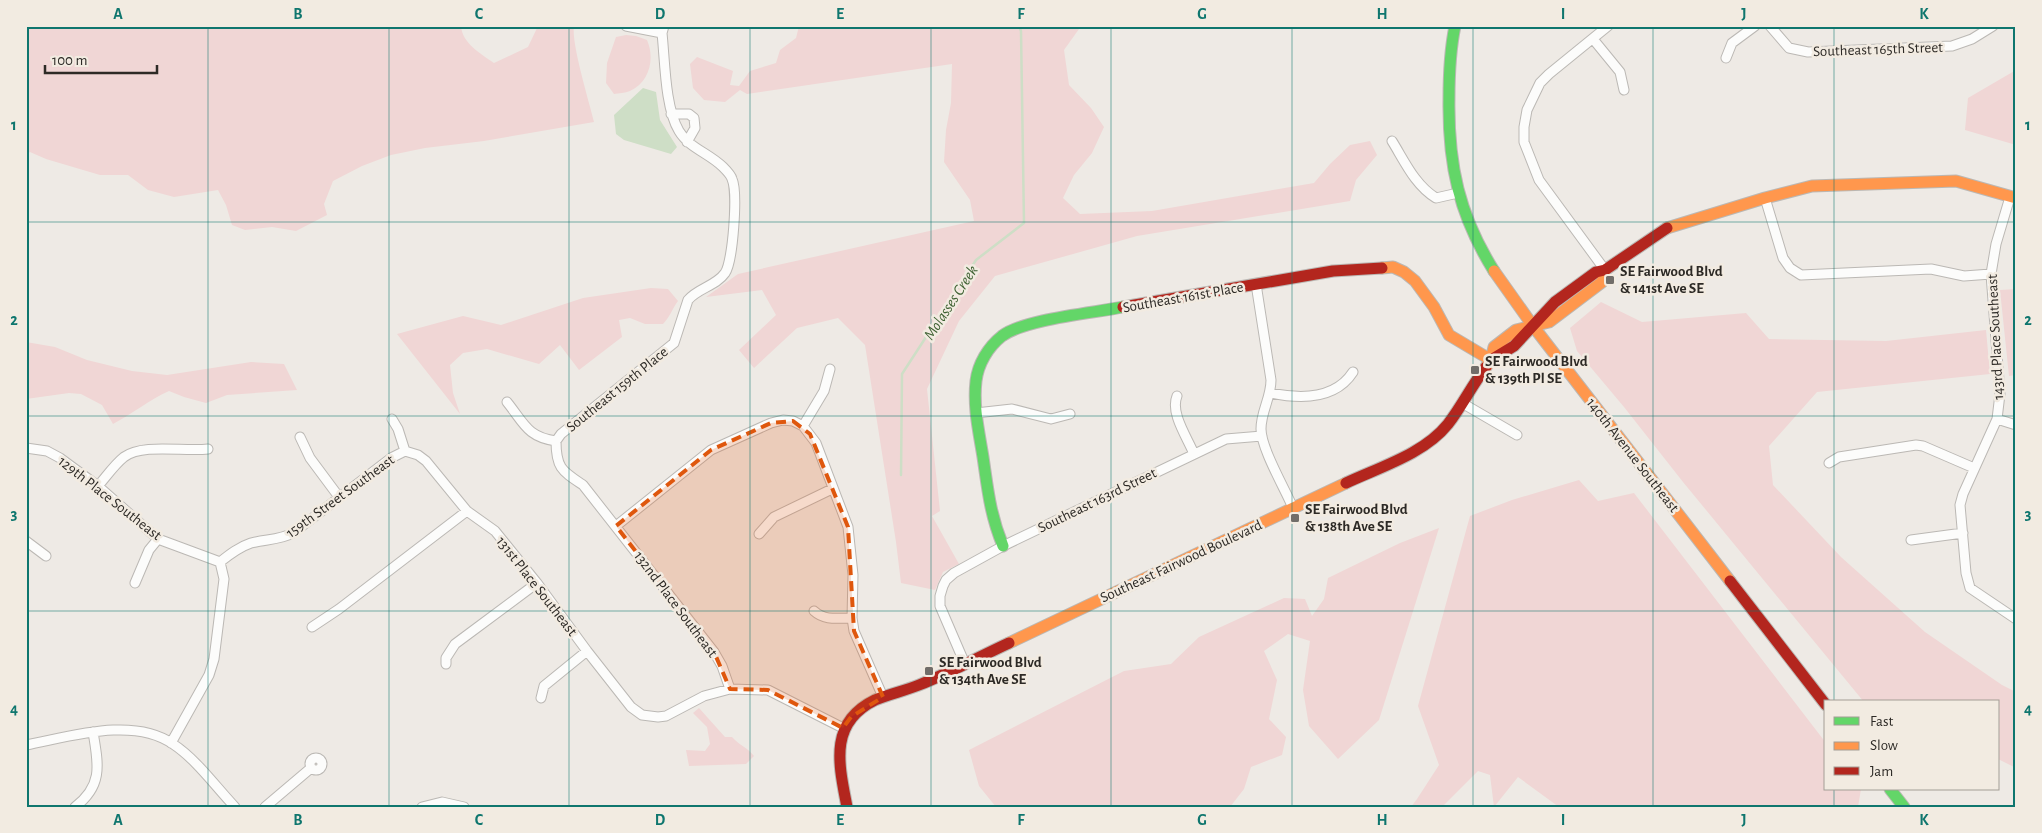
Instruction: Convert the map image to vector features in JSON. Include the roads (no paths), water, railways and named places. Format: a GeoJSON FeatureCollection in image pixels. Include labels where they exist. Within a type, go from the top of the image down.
{"type":"FeatureCollection","features":[{"type":"Feature","properties":{"kind":"street","name":"Southeast 159th Place"},"geometry":{"type":"LineString","coordinates":[[556,441],[562,434],[674,343],[688,300],[693,294],[718,280],[732,257],[734,195],[732,179],[722,166],[687,142],[671,114],[663,30],[626,26]]}},
{"type":"Feature","properties":{"kind":"street","name":"140th Avenue Southeast"},"geometry":{"type":"LineString","coordinates":[[1456,26],[1453,37],[1449,80],[1448,131],[1458,194],[1470,225],[1489,261],[1501,283],[1533,326],[1824,702]]}},
{"type":"Feature","properties":{"kind":"street"},"geometry":{"type":"LineString","coordinates":[[1605,270],[1539,180],[1524,142],[1524,127],[1528,110],[1540,83],[1608,26]]}},
{"type":"Feature","properties":{"kind":"street"},"geometry":{"type":"LineString","coordinates":[[1726,58],[1732,43],[1754,26]]}},
{"type":"Feature","properties":{"kind":"street","name":"Southeast 165th Street"},"geometry":{"type":"LineString","coordinates":[[1770,26],[1789,48],[1808,52],[1952,46],[1972,39],[1993,26]]}},
{"type":"Feature","properties":{"kind":"street"},"geometry":{"type":"LineString","coordinates":[[1593,39],[1620,72],[1624,90]]}},
{"type":"Feature","properties":{"kind":"street"},"geometry":{"type":"LineString","coordinates":[[671,114],[689,114],[694,118],[695,128],[687,142]]}},
{"type":"Feature","properties":{"kind":"street"},"geometry":{"type":"LineString","coordinates":[[1392,142],[1418,183],[1427,192],[1436,198],[1458,194]]}},
{"type":"Feature","properties":{"kind":"street","name":"Southeast Fairwood Boulevard"},"geometry":{"type":"LineString","coordinates":[[843,728],[863,706],[921,684],[1419,449],[1440,433],[1491,360],[1494,347],[1516,330],[1549,322],[1602,282],[1605,270],[1661,231],[1673,225],[1812,186],[1956,181],[2013,197]]}},
{"type":"Feature","properties":{"kind":"street","name":"143rd Place Southeast"},"geometry":{"type":"LineString","coordinates":[[2013,197],[1996,244],[1991,274],[2000,394],[1997,419],[1962,494],[1960,505],[1968,581],[1974,591],[2016,619]]}},
{"type":"Feature","properties":{"kind":"street"},"geometry":{"type":"LineString","coordinates":[[1765,198],[1784,258],[1790,268],[1801,275],[1812,276],[1931,269],[1964,276],[1991,274]]}},
{"type":"Feature","properties":{"kind":"street","name":"Southeast 161st Place"},"geometry":{"type":"LineString","coordinates":[[976,413],[974,387],[976,374],[984,355],[1003,334],[1022,325],[1333,271],[1393,267],[1404,272],[1415,281],[1434,307],[1449,336],[1491,360]]}},
{"type":"Feature","properties":{"kind":"street"},"geometry":{"type":"LineString","coordinates":[[1256,284],[1271,380],[1271,393],[1262,420],[1261,430],[1266,449],[1293,508]]}},
{"type":"Feature","properties":{"kind":"street"},"geometry":{"type":"LineString","coordinates":[[803,426],[824,391],[830,369]]}},
{"type":"Feature","properties":{"kind":"street"},"geometry":{"type":"LineString","coordinates":[[1271,393],[1292,398],[1316,396],[1347,382],[1353,372]]}},
{"type":"Feature","properties":{"kind":"street"},"geometry":{"type":"LineString","coordinates":[[1177,396],[1174,402],[1176,414],[1194,454]]}},
{"type":"Feature","properties":{"kind":"street"},"geometry":{"type":"LineString","coordinates":[[507,402],[532,435],[556,441]]}},
{"type":"Feature","properties":{"kind":"street"},"geometry":{"type":"LineString","coordinates":[[1462,403],[1518,435]]}},
{"type":"Feature","properties":{"kind":"street"},"geometry":{"type":"LineString","coordinates":[[1003,546],[992,518],[976,413],[1012,409],[1051,419],[1070,414]]}},
{"type":"Feature","properties":{"kind":"street"},"geometry":{"type":"LineString","coordinates":[[392,419],[398,429],[405,452]]}},
{"type":"Feature","properties":{"kind":"street"},"geometry":{"type":"LineString","coordinates":[[1997,419],[2016,425]]}},
{"type":"Feature","properties":{"kind":"street"},"geometry":{"type":"LineString","coordinates":[[616,526],[711,450],[771,423],[783,420],[793,421],[803,426],[816,443],[848,527],[853,575],[852,618],[854,630],[883,697]]}},
{"type":"Feature","properties":{"kind":"street","name":"Southeast 163rd Street"},"geometry":{"type":"LineString","coordinates":[[964,664],[940,606],[943,586],[946,580],[954,573],[1003,546],[1226,439],[1262,436]]}},
{"type":"Feature","properties":{"kind":"street"},"geometry":{"type":"LineString","coordinates":[[300,437],[310,458],[339,496]]}},
{"type":"Feature","properties":{"kind":"street","name":"132nd Place Southeast"},"geometry":{"type":"LineString","coordinates":[[556,441],[558,464],[563,471],[584,485],[714,652],[722,666],[730,688]]}},
{"type":"Feature","properties":{"kind":"street"},"geometry":{"type":"LineString","coordinates":[[1828,463],[1839,457],[1916,445],[1923,446],[1974,468]]}},
{"type":"Feature","properties":{"kind":"street","name":"129th Place Southeast"},"geometry":{"type":"LineString","coordinates":[[26,448],[38,449],[56,455],[98,486],[158,539],[220,562]]}},
{"type":"Feature","properties":{"kind":"street"},"geometry":{"type":"LineString","coordinates":[[98,486],[123,458],[132,452],[143,450],[193,451],[208,448]]}},
{"type":"Feature","properties":{"kind":"street","name":"159th Street Southeast"},"geometry":{"type":"LineString","coordinates":[[220,562],[238,548],[252,543],[284,538],[294,533],[339,496],[391,458],[405,452]]}},
{"type":"Feature","properties":{"kind":"street","name":"131st Place Southeast"},"geometry":{"type":"LineString","coordinates":[[405,452],[418,455],[426,461],[467,511],[495,531],[537,583],[587,651],[632,707],[642,715],[666,716],[704,696],[730,688]]}},
{"type":"Feature","properties":{"kind":"street"},"geometry":{"type":"LineString","coordinates":[[759,534],[774,517],[832,489]]}},
{"type":"Feature","properties":{"kind":"street"},"geometry":{"type":"LineString","coordinates":[[312,627],[339,609],[467,511]]}},
{"type":"Feature","properties":{"kind":"street"},"geometry":{"type":"LineString","coordinates":[[1911,540],[1962,534]]}},
{"type":"Feature","properties":{"kind":"street"},"geometry":{"type":"LineString","coordinates":[[135,583],[149,550],[158,539]]}},
{"type":"Feature","properties":{"kind":"street"},"geometry":{"type":"LineString","coordinates":[[26,541],[46,556]]}},
{"type":"Feature","properties":{"kind":"street"},"geometry":{"type":"LineString","coordinates":[[171,742],[209,675],[214,659],[224,579],[220,562]]}},
{"type":"Feature","properties":{"kind":"street"},"geometry":{"type":"LineString","coordinates":[[446,664],[446,658],[455,644],[537,583]]}},
{"type":"Feature","properties":{"kind":"street"},"geometry":{"type":"LineString","coordinates":[[814,611],[827,619],[852,618]]}},
{"type":"Feature","properties":{"kind":"street"},"geometry":{"type":"LineString","coordinates":[[541,698],[544,686],[587,651]]}},
{"type":"Feature","properties":{"kind":"street"},"geometry":{"type":"LineString","coordinates":[[730,688],[768,690],[843,728],[839,757],[847,807]]}},
{"type":"Feature","properties":{"kind":"street"},"geometry":{"type":"LineString","coordinates":[[26,746],[93,732],[121,730],[151,734],[171,742],[187,755],[235,807]]}},
{"type":"Feature","properties":{"kind":"street"},"geometry":{"type":"LineString","coordinates":[[76,807],[90,794],[94,786],[98,764],[93,732]]}},
{"type":"Feature","properties":{"kind":"street"},"geometry":{"type":"LineString","coordinates":[[265,807],[311,768]]}},
{"type":"Feature","properties":{"kind":"street"},"geometry":{"type":"LineString","coordinates":[[1891,790],[1904,807]]}},
{"type":"Feature","properties":{"kind":"street"},"geometry":{"type":"LineString","coordinates":[[422,807],[432,803],[449,802],[464,807]]}},
{"type":"Feature","properties":{"kind":"waterway","name":"Molasses Creek"},"geometry":{"type":"LineString","coordinates":[[901,475],[902,374],[976,260],[1024,223],[1021,31],[1019,26]]}},
{"type":"Feature","properties":{"kind":"place","name":"SE Fairwood Blvd & 141st Ave SE"},"geometry":{"type":"Point","coordinates":[1610,280]}},
{"type":"Feature","properties":{"kind":"place","name":"SE Fairwood Blvd & 139th Pl SE"},"geometry":{"type":"Point","coordinates":[1475,370]}},
{"type":"Feature","properties":{"kind":"place","name":"SE Fairwood Blvd & 138th Ave SE"},"geometry":{"type":"Point","coordinates":[1295,518]}},
{"type":"Feature","properties":{"kind":"place","name":"SE Fairwood Blvd & 134th Ave SE"},"geometry":{"type":"Point","coordinates":[929,671]}}]}
